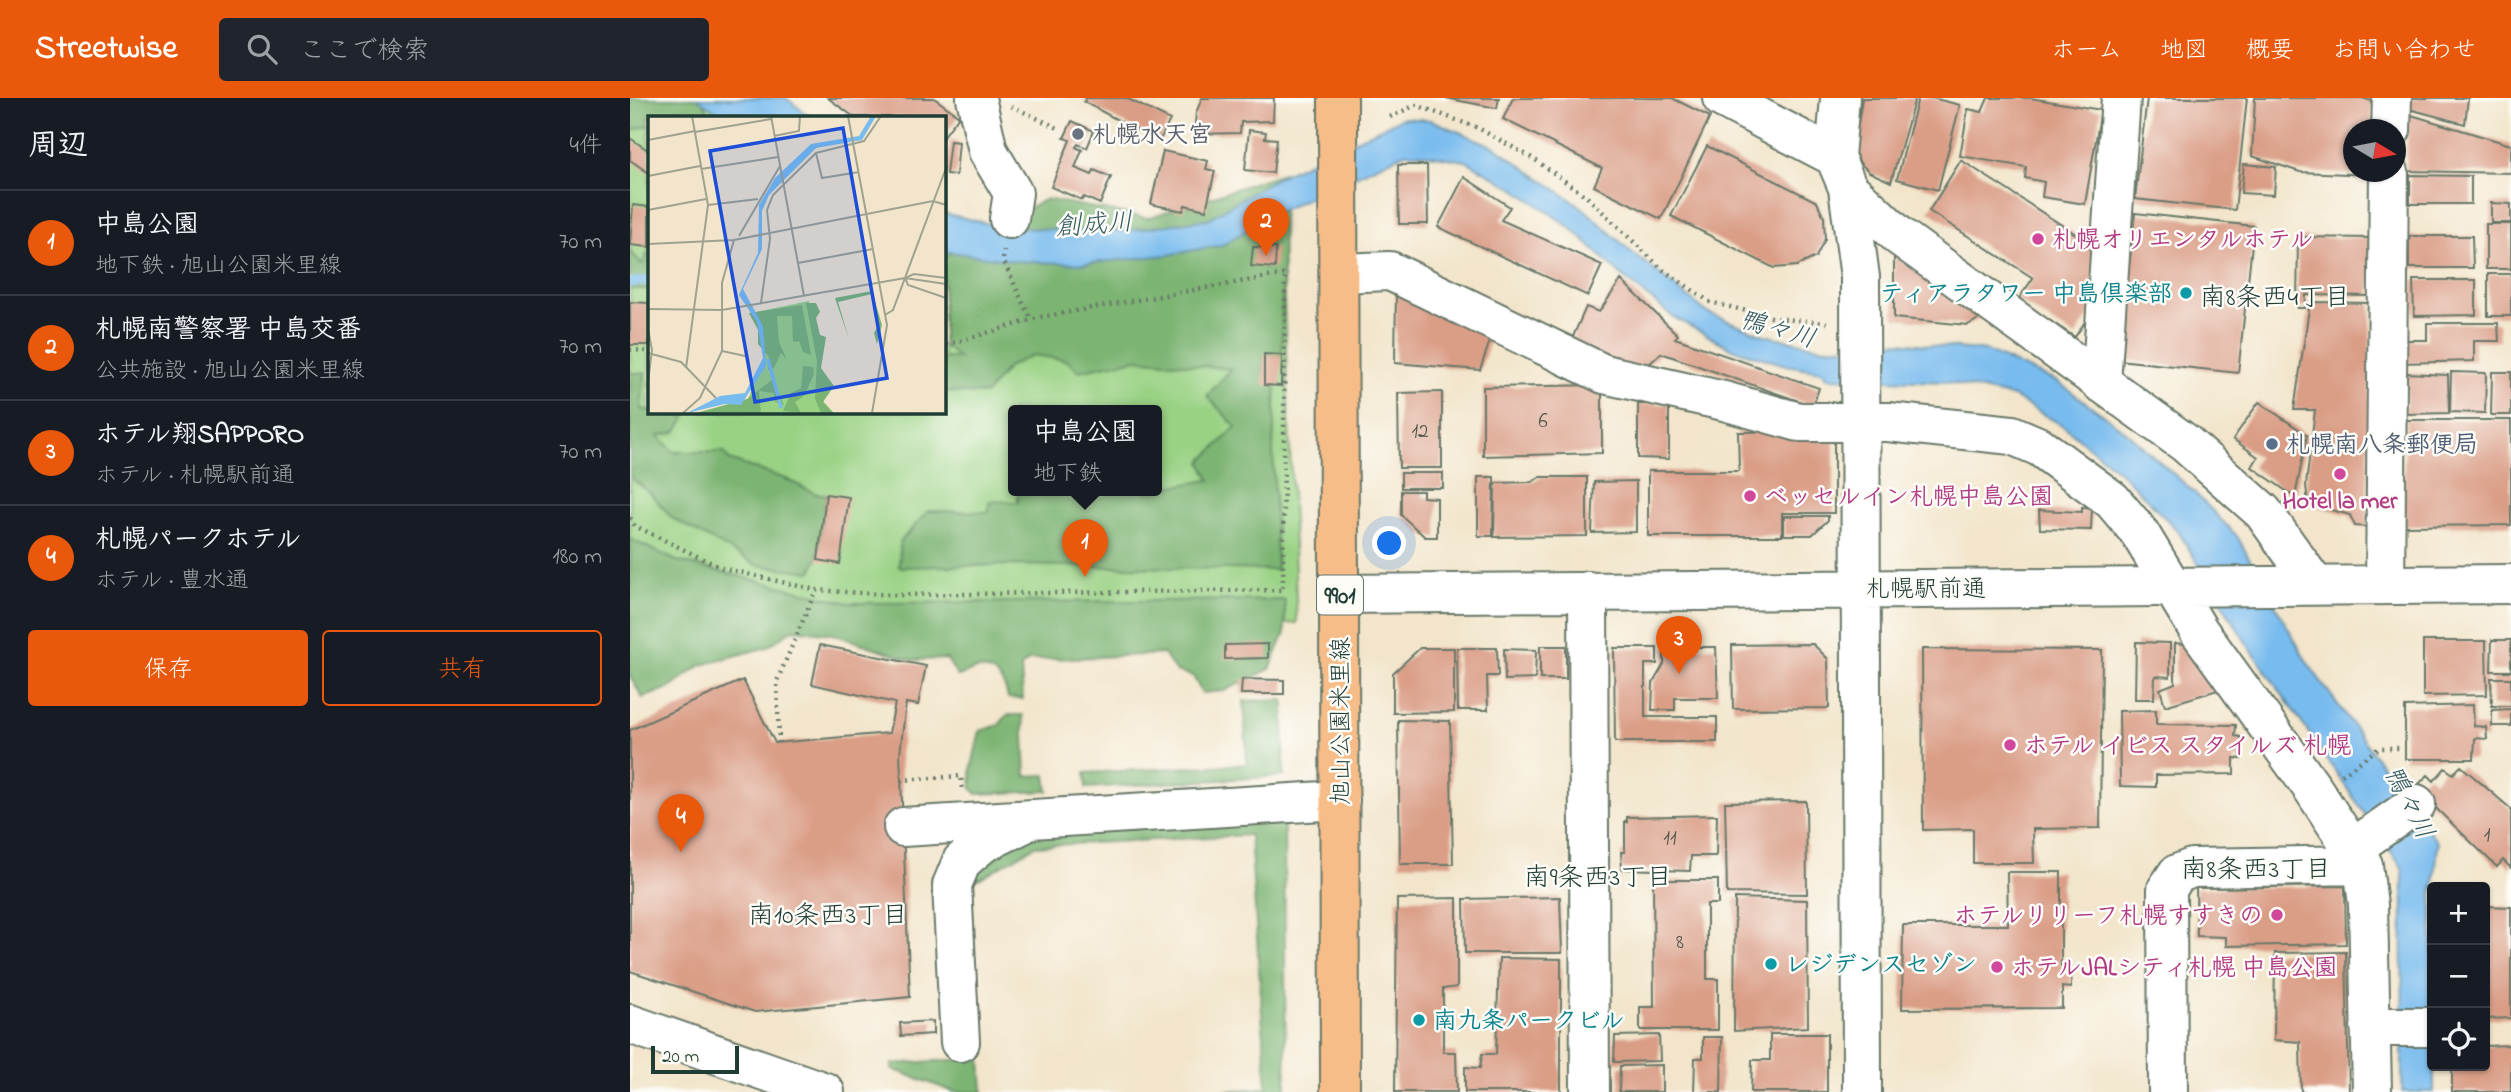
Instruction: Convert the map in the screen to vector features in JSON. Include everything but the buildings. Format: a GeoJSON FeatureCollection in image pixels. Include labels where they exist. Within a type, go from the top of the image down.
{"type":"FeatureCollection","features":[{"type":"Feature","properties":{"kind":"main road","name":"旭山公園米里線"},"geometry":{"type":"LineString","coordinates":[[1338,98],[1340,1092]]}},
{"type":"Feature","properties":{"kind":"street"},"geometry":{"type":"LineString","coordinates":[[1722,98],[1841,173],[1899,236],[2185,443],[2263,512],[2315,585]]}},
{"type":"Feature","properties":{"kind":"street"},"geometry":{"type":"LineString","coordinates":[[1840,98],[1841,173],[1860,277],[1847,333],[1860,380],[1862,1092]]}},
{"type":"Feature","properties":{"kind":"street"},"geometry":{"type":"LineString","coordinates":[[2101,383],[2121,98]]}},
{"type":"Feature","properties":{"kind":"street"},"geometry":{"type":"LineString","coordinates":[[2391,119],[2392,98]]}},
{"type":"Feature","properties":{"kind":"street"},"geometry":{"type":"LineString","coordinates":[[990,100],[988,151],[1013,193],[1009,219]]}},
{"type":"Feature","properties":{"kind":"street"},"geometry":{"type":"LineString","coordinates":[[2385,584],[2389,182]]}},
{"type":"Feature","properties":{"kind":"street"},"geometry":{"type":"LineString","coordinates":[[1339,273],[1390,271],[1604,374],[1724,401],[1799,422],[1888,422],[2012,435],[2040,447],[2112,499],[2139,532],[2170,587],[2364,849],[2368,905],[2399,1027],[2372,1092]]}},
{"type":"Feature","properties":{"kind":"street","name":"札幌駅前通"},"geometry":{"type":"LineString","coordinates":[[1340,594],[2511,584]]}},
{"type":"Feature","properties":{"kind":"street"},"geometry":{"type":"LineString","coordinates":[[1588,592],[1590,1092]]}},
{"type":"Feature","properties":{"kind":"street"},"geometry":{"type":"LineString","coordinates":[[903,827],[1340,800]]}},
{"type":"Feature","properties":{"kind":"street"},"geometry":{"type":"LineString","coordinates":[[2168,1092],[2167,889],[2177,874],[2192,868],[2364,849],[2416,804]]}},
{"type":"Feature","properties":{"kind":"street"},"geometry":{"type":"LineString","coordinates":[[960,1042],[952,884],[962,861],[982,844],[1034,819]]}},
{"type":"Feature","properties":{"kind":"street"},"geometry":{"type":"LineString","coordinates":[[630,1024],[825,1092]]}},
{"type":"Feature","properties":{"kind":"path"},"geometry":{"type":"LineString","coordinates":[[990,100],[1058,128]]}},
{"type":"Feature","properties":{"kind":"path"},"geometry":{"type":"LineString","coordinates":[[1390,117],[1416,105],[1478,128],[1534,159],[1587,197],[1663,270],[1710,302],[1847,333]]}},
{"type":"Feature","properties":{"kind":"path"},"geometry":{"type":"LineString","coordinates":[[1003,260],[1031,320]]}},
{"type":"Feature","properties":{"kind":"path"},"geometry":{"type":"LineString","coordinates":[[630,518],[632,526],[722,568],[816,590],[892,595],[1283,590],[1285,274],[1031,320],[945,345]]}},
{"type":"Feature","properties":{"kind":"path"},"geometry":{"type":"LineString","coordinates":[[630,350],[648,351]]}},
{"type":"Feature","properties":{"kind":"path"},"geometry":{"type":"LineString","coordinates":[[779,743],[776,681],[816,590]]}},
{"type":"Feature","properties":{"kind":"path"},"geometry":{"type":"LineString","coordinates":[[2336,779],[2379,748],[2400,748]]}},
{"type":"Feature","properties":{"kind":"green space"},"geometry":{"type":"Polygon","coordinates":[[[630,98],[721,98],[744,116],[648,116],[648,413],[945,413],[945,218],[1100,257],[1281,224],[1297,623],[1004,639],[630,612],[630,98]]]}},
{"type":"Feature","properties":{"kind":"green space"},"geometry":{"type":"Polygon","coordinates":[[[630,98],[702,98],[710,116],[648,116],[648,125],[630,131],[630,98]]]}},
{"type":"Feature","properties":{"kind":"green space"},"geometry":{"type":"Polygon","coordinates":[[[1283,173],[1282,355],[1264,355],[1264,372],[1276,385],[1273,450],[1277,570],[1013,565],[899,567],[900,542],[928,511],[989,512],[989,501],[1018,502],[1018,496],[1162,496],[1162,480],[1168,487],[1210,480],[1201,462],[1236,427],[1207,396],[1231,369],[1137,359],[1079,371],[1066,360],[1032,355],[1008,367],[986,394],[945,392],[945,358],[959,358],[945,347],[945,257],[1046,199],[1148,218],[1283,173]]]}},
{"type":"Feature","properties":{"kind":"green space"},"geometry":{"type":"Polygon","coordinates":[[[630,251],[642,264],[648,253],[648,289],[630,289],[630,251]]]}},
{"type":"Feature","properties":{"kind":"green space"},"geometry":{"type":"Polygon","coordinates":[[[630,373],[645,373],[641,409],[648,410],[648,413],[686,417],[676,432],[658,436],[674,452],[724,452],[729,460],[786,479],[816,494],[826,494],[818,557],[811,572],[757,565],[673,519],[650,493],[630,477],[630,373]]]}},
{"type":"Feature","properties":{"kind":"green space"},"geometry":{"type":"Polygon","coordinates":[[[630,539],[677,561],[849,603],[1285,600],[1285,633],[1270,669],[1224,691],[1202,693],[1193,676],[1175,671],[1164,654],[1029,660],[1021,667],[1023,699],[1008,698],[1001,680],[986,670],[973,670],[957,676],[947,659],[911,660],[833,634],[793,629],[767,647],[701,665],[671,687],[643,698],[630,676],[630,539]]]}},
{"type":"Feature","properties":{"kind":"green space"},"geometry":{"type":"Polygon","coordinates":[[[1284,700],[1284,776],[1086,788],[1085,773],[1247,764],[1244,701],[1284,700]]]}},
{"type":"Feature","properties":{"kind":"green space"},"geometry":{"type":"Polygon","coordinates":[[[1007,715],[1023,715],[1026,776],[1046,775],[1048,791],[977,794],[972,789],[971,770],[980,731],[999,725],[1007,715]]]}},
{"type":"Feature","properties":{"kind":"green space"},"geometry":{"type":"Polygon","coordinates":[[[1284,816],[1286,1092],[1206,1092],[1267,1088],[1250,835],[1035,846],[979,879],[967,880],[1021,836],[1284,816]]]}},
{"type":"Feature","properties":{"kind":"green space"},"geometry":{"type":"Polygon","coordinates":[[[981,1058],[983,1092],[954,1092],[892,1069],[892,1064],[981,1058]]]}},
{"type":"Feature","properties":{"kind":"water"},"geometry":{"type":"Polygon","coordinates":[[[697,98],[786,98],[809,116],[724,116],[697,98]]]}},
{"type":"Feature","properties":{"kind":"water"},"geometry":{"type":"Polygon","coordinates":[[[1402,118],[1431,120],[1495,147],[1583,208],[1629,250],[1708,313],[1764,335],[1825,348],[1898,342],[1986,351],[2058,382],[2124,430],[2194,492],[2237,536],[2307,662],[2438,843],[2434,882],[2427,882],[2427,1071],[2434,1071],[2434,1092],[2402,1092],[2403,869],[2247,644],[2178,531],[2121,473],[2065,427],[2013,397],[1947,382],[1829,378],[1821,371],[1786,365],[1733,349],[1673,317],[1622,276],[1571,228],[1515,189],[1466,161],[1417,153],[1405,153],[1271,215],[1222,245],[1168,255],[1082,264],[1015,261],[945,251],[945,213],[1003,227],[1081,231],[1133,230],[1208,219],[1278,177],[1402,118]]]}},
{"type":"Feature","properties":{"kind":"waterway"},"geometry":{"type":"LineString","coordinates":[[630,283],[648,280]]}},
{"type":"Feature","properties":{"kind":"place","name":"札幌水天宮"},"geometry":{"type":"Point","coordinates":[1078,134]}},
{"type":"Feature","properties":{"kind":"place","name":"札幌オリエンタルホテル"},"geometry":{"type":"Point","coordinates":[2038,239]}},
{"type":"Feature","properties":{"kind":"place","name":"札幌南警察署 中島交番"},"geometry":{"type":"Point","coordinates":[1266,256]}},
{"type":"Feature","properties":{"kind":"place","name":"ティアラタワー 中島倶楽部"},"geometry":{"type":"Point","coordinates":[2186,293]}},
{"type":"Feature","properties":{"kind":"place","name":"札幌南八条郵便局"},"geometry":{"type":"Point","coordinates":[2272,444]}},
{"type":"Feature","properties":{"kind":"place","name":"Hotel la mer"},"geometry":{"type":"Point","coordinates":[2340,474]}},
{"type":"Feature","properties":{"kind":"place","name":"ベッセルイン札幌中島公園"},"geometry":{"type":"Point","coordinates":[1750,496]}},
{"type":"Feature","properties":{"kind":"place","name":"中島公園"},"geometry":{"type":"Point","coordinates":[1085,577]}},
{"type":"Feature","properties":{"kind":"place","name":"ホテル翔SAPPORO"},"geometry":{"type":"Point","coordinates":[1679,674]}},
{"type":"Feature","properties":{"kind":"place","name":"ホテル イビス スタイルズ 札幌"},"geometry":{"type":"Point","coordinates":[2010,745]}},
{"type":"Feature","properties":{"kind":"place","name":"札幌パークホテル"},"geometry":{"type":"Point","coordinates":[681,852]}},
{"type":"Feature","properties":{"kind":"place","name":"ホテルリリーフ札幌すすきの"},"geometry":{"type":"Point","coordinates":[2277,915]}},
{"type":"Feature","properties":{"kind":"place","name":"レジデンスセゾン"},"geometry":{"type":"Point","coordinates":[1771,964]}},
{"type":"Feature","properties":{"kind":"place","name":"ホテルJALシティ札幌 中島公園"},"geometry":{"type":"Point","coordinates":[1997,967]}},
{"type":"Feature","properties":{"kind":"place","name":"南九条パークビル"},"geometry":{"type":"Point","coordinates":[1419,1020]}},
{"type":"Feature","properties":{"kind":"district","name":"南8条西4丁目"},"geometry":{"type":"Point","coordinates":[2275,296]}},
{"type":"Feature","properties":{"kind":"district","name":"南8条西3丁目"},"geometry":{"type":"Point","coordinates":[2256,868]}},
{"type":"Feature","properties":{"kind":"district","name":"南9条西3丁目"},"geometry":{"type":"Point","coordinates":[1598,876]}},
{"type":"Feature","properties":{"kind":"district","name":"南10条西3丁目"},"geometry":{"type":"Point","coordinates":[828,914]}},
{"type":"Feature","properties":{"kind":"water label","name":"創成川"},"geometry":{"type":"Point","coordinates":[1094,223]}},
{"type":"Feature","properties":{"kind":"water label","name":"鴨々川"},"geometry":{"type":"Point","coordinates":[1778,328]}},
{"type":"Feature","properties":{"kind":"water label","name":"鴨々川"},"geometry":{"type":"Point","coordinates":[2410,802]}}]}
